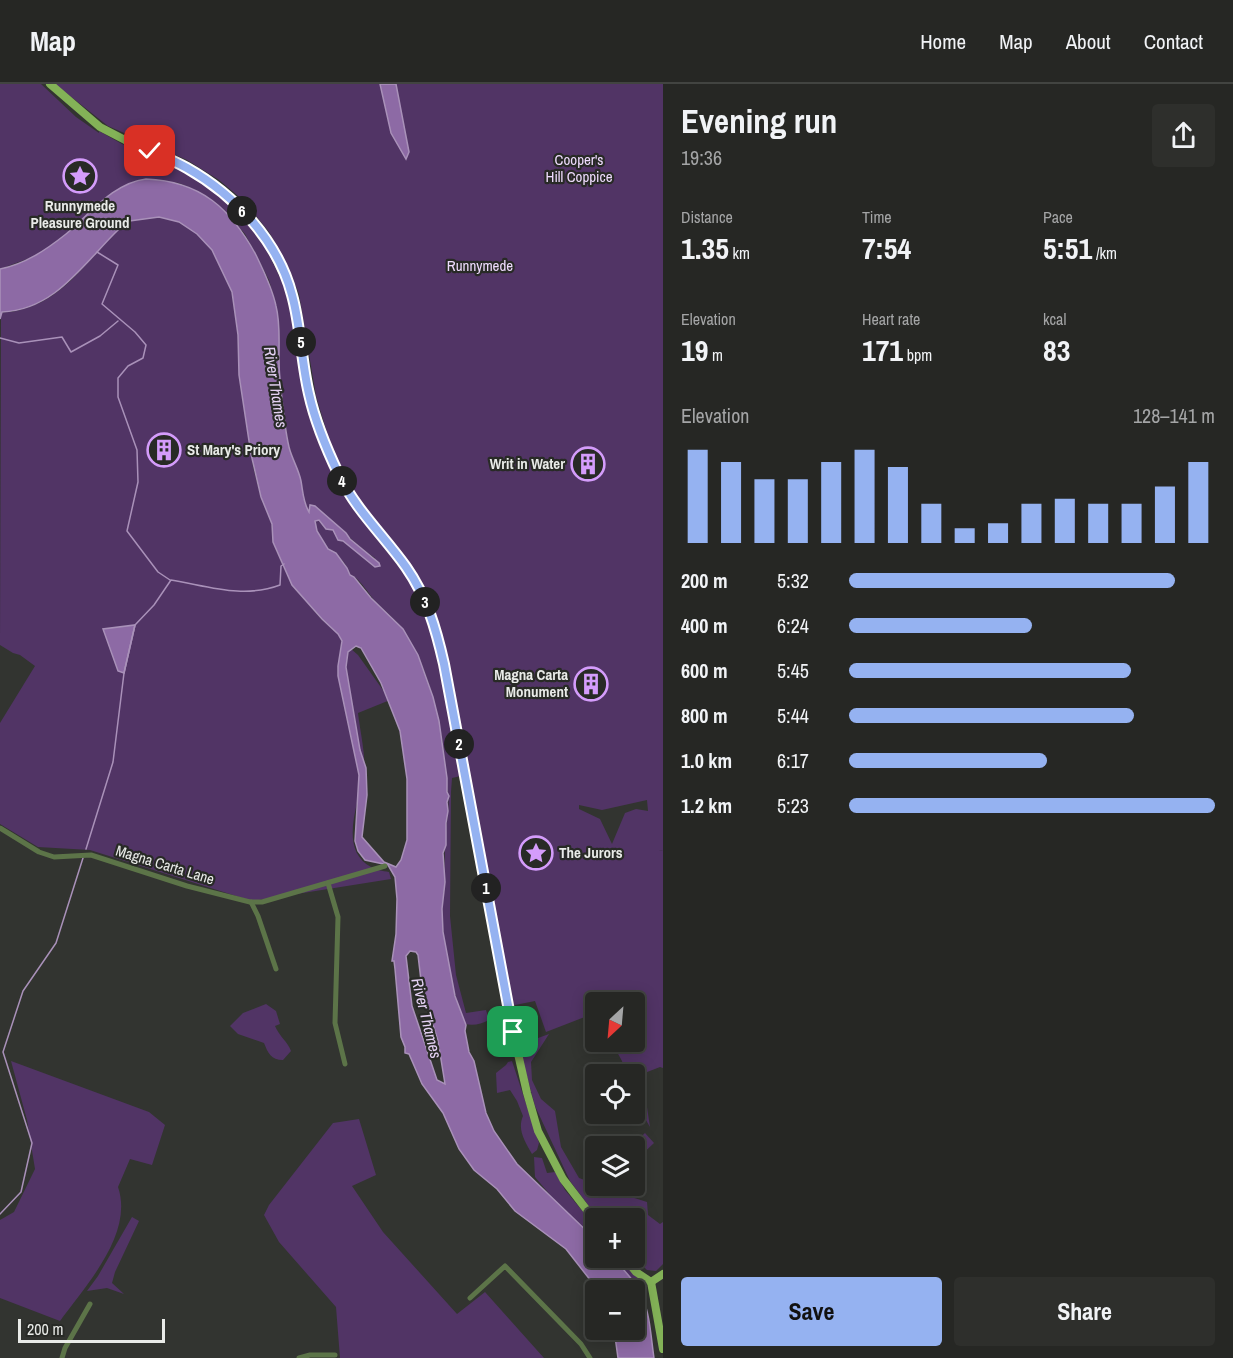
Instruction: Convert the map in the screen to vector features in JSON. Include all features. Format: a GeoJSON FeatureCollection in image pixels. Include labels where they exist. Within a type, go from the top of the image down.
{"type":"FeatureCollection","features":[{"type":"Feature","properties":{"kind":"main road"},"geometry":{"type":"LineString","coordinates":[[50,84],[100,127],[185,166],[231,199],[254,222],[280,266],[292,292],[309,394],[330,454],[344,485],[360,509],[413,578],[432,619],[444,664],[513,1032],[527,1093],[538,1131],[563,1179],[585,1208]]}},
{"type":"Feature","properties":{"kind":"main road"},"geometry":{"type":"LineString","coordinates":[[633,1268],[651,1282],[663,1349]]}},
{"type":"Feature","properties":{"kind":"main road"},"geometry":{"type":"LineString","coordinates":[[651,1282],[663,1274]]}},
{"type":"Feature","properties":{"kind":"street","name":"Magna Carta Lane"},"geometry":{"type":"LineString","coordinates":[[0,828],[39,852],[54,857],[91,855],[186,886],[250,902],[262,902],[385,867]]}},
{"type":"Feature","properties":{"kind":"street"},"geometry":{"type":"LineString","coordinates":[[328,883],[338,917],[335,1023],[345,1064]]}},
{"type":"Feature","properties":{"kind":"street"},"geometry":{"type":"LineString","coordinates":[[250,902],[258,916],[276,969]]}},
{"type":"Feature","properties":{"kind":"street"},"geometry":{"type":"LineString","coordinates":[[500,1261],[581,1344],[590,1358]]}},
{"type":"Feature","properties":{"kind":"street"},"geometry":{"type":"LineString","coordinates":[[470,1298],[505,1266]]}},
{"type":"Feature","properties":{"kind":"street"},"geometry":{"type":"LineString","coordinates":[[62,1358],[65,1348],[90,1304]]}},
{"type":"Feature","properties":{"kind":"street"},"geometry":{"type":"LineString","coordinates":[[299,1358],[310,1355],[335,1355]]}},
{"type":"Feature","properties":{"kind":"green space"},"geometry":{"type":"Polygon","coordinates":[[[0,84],[41,84],[76,117],[99,133],[99,131],[122,144],[189,173],[215,190],[242,214],[268,249],[290,297],[306,395],[328,462],[356,511],[410,581],[434,633],[461,776],[452,778],[451,792],[450,916],[456,975],[466,1013],[486,1010],[489,1020],[471,1025],[465,1024],[449,971],[442,912],[448,795],[441,730],[434,700],[418,656],[403,630],[358,580],[350,575],[336,553],[328,549],[317,531],[315,521],[319,520],[333,529],[337,538],[375,567],[375,558],[315,506],[310,507],[309,512],[304,501],[300,478],[289,446],[283,411],[276,305],[269,280],[245,234],[223,209],[193,189],[179,183],[146,179],[119,188],[38,255],[0,269],[0,84]]]}},
{"type":"Feature","properties":{"kind":"green space","name":"Runnymede"},"geometry":{"type":"Polygon","coordinates":[[[55,84],[663,84],[663,1068],[645,1073],[645,1064],[623,1064],[617,1052],[645,1052],[645,992],[585,992],[585,1017],[546,1032],[535,1001],[510,1006],[438,624],[413,570],[360,502],[332,450],[316,396],[299,294],[287,264],[269,232],[244,201],[219,180],[187,160],[108,126],[55,84]],[[647,800],[602,810],[579,805],[579,809],[600,819],[612,844],[625,813],[636,809],[648,811],[647,800]]]}},
{"type":"Feature","properties":{"kind":"green space"},"geometry":{"type":"Polygon","coordinates":[[[150,217],[179,222],[197,234],[212,250],[232,292],[238,335],[239,375],[253,467],[261,498],[272,524],[276,550],[292,585],[321,619],[358,655],[390,700],[358,713],[364,751],[364,773],[355,810],[353,836],[355,849],[361,859],[373,868],[389,872],[391,879],[252,901],[90,850],[38,847],[0,824],[0,723],[35,666],[0,645],[1,313],[37,304],[56,293],[77,275],[121,222],[150,217]]]}},
{"type":"Feature","properties":{"kind":"green space"},"geometry":{"type":"Polygon","coordinates":[[[266,1004],[276,1011],[280,1024],[275,1026],[291,1051],[283,1060],[270,1055],[264,1043],[238,1034],[230,1026],[243,1013],[266,1004]]]}},
{"type":"Feature","properties":{"kind":"green space"},"geometry":{"type":"Polygon","coordinates":[[[549,1034],[531,1062],[532,1080],[541,1099],[555,1111],[561,1147],[579,1178],[585,1180],[585,1196],[628,1196],[647,1202],[648,1215],[660,1224],[663,1222],[663,1264],[656,1271],[645,1268],[645,1208],[590,1208],[570,1181],[535,1106],[519,1047],[549,1034]]]}},
{"type":"Feature","properties":{"kind":"green space"},"geometry":{"type":"Polygon","coordinates":[[[11,1061],[149,1112],[165,1125],[152,1165],[130,1159],[118,1187],[121,1205],[114,1241],[94,1275],[60,1321],[0,1298],[0,1220],[14,1212],[35,1169],[27,1120],[11,1061]]]}},
{"type":"Feature","properties":{"kind":"green space"},"geometry":{"type":"Polygon","coordinates":[[[512,1061],[539,1143],[537,1150],[532,1154],[523,1135],[521,1121],[523,1116],[517,1101],[510,1090],[497,1093],[496,1073],[512,1061]]]}},
{"type":"Feature","properties":{"kind":"green space","name":"Runnymede"},"geometry":{"type":"Polygon","coordinates":[[[645,1094],[650,1127],[645,1118],[645,1094]]]}},
{"type":"Feature","properties":{"kind":"green space"},"geometry":{"type":"Polygon","coordinates":[[[359,1119],[376,1175],[352,1186],[383,1232],[457,1314],[485,1292],[544,1358],[340,1358],[336,1307],[279,1242],[264,1215],[269,1205],[333,1123],[359,1119]]]}},
{"type":"Feature","properties":{"kind":"green space"},"geometry":{"type":"Polygon","coordinates":[[[645,1133],[654,1143],[645,1152],[645,1136],[642,1136],[645,1133]]]}},
{"type":"Feature","properties":{"kind":"green space"},"geometry":{"type":"Polygon","coordinates":[[[534,1157],[542,1158],[547,1173],[555,1172],[565,1190],[585,1214],[585,1231],[561,1208],[535,1177],[534,1157]]]}},
{"type":"Feature","properties":{"kind":"green space"},"geometry":{"type":"Polygon","coordinates":[[[132,1217],[139,1221],[112,1283],[124,1294],[107,1288],[87,1291],[98,1276],[132,1217]]]}},
{"type":"Feature","properties":{"kind":"green space"},"geometry":{"type":"Polygon","coordinates":[[[620,1268],[628,1268],[640,1280],[631,1280],[620,1268]]]}},
{"type":"Feature","properties":{"kind":"water"},"geometry":{"type":"Polygon","coordinates":[[[380,84],[396,84],[409,152],[406,159],[391,133],[380,84]]]}},
{"type":"Feature","properties":{"kind":"water","name":"River Thames"},"geometry":{"type":"Polygon","coordinates":[[[146,179],[165,181],[183,185],[212,200],[236,224],[265,274],[278,315],[279,370],[287,439],[309,512],[310,505],[315,506],[379,563],[380,566],[375,567],[343,541],[338,540],[333,530],[326,529],[319,520],[315,521],[317,531],[328,549],[336,553],[350,575],[403,629],[418,655],[433,697],[439,721],[449,796],[446,845],[443,853],[445,882],[442,909],[443,932],[455,996],[466,1025],[469,1052],[474,1061],[486,1113],[494,1131],[517,1164],[585,1229],[585,1268],[622,1268],[632,1280],[590,1280],[566,1249],[515,1211],[497,1189],[474,1170],[459,1149],[443,1113],[422,1084],[409,1054],[405,1053],[401,1037],[394,961],[392,961],[396,934],[395,877],[388,865],[365,860],[358,851],[355,841],[359,775],[338,676],[342,641],[292,585],[273,542],[272,524],[261,497],[251,454],[239,375],[238,335],[232,292],[212,250],[197,234],[179,222],[159,217],[122,222],[118,224],[118,230],[67,283],[38,303],[2,312],[0,319],[0,269],[18,264],[43,251],[123,186],[146,179]],[[356,646],[348,652],[346,667],[360,750],[366,768],[367,795],[362,837],[384,862],[396,867],[401,860],[407,840],[407,779],[400,731],[381,683],[361,648],[356,646]],[[410,951],[406,956],[412,1006],[437,1080],[445,1084],[438,1041],[422,989],[416,952],[410,951]]]}},
{"type":"Feature","properties":{"kind":"water"},"geometry":{"type":"Polygon","coordinates":[[[135,625],[124,673],[118,671],[103,629],[135,625]]]}},
{"type":"Feature","properties":{"kind":"water"},"geometry":{"type":"Polygon","coordinates":[[[645,1304],[654,1358],[618,1358],[616,1340],[645,1340],[645,1304]]]}},
{"type":"Feature","properties":{"kind":"waterway"},"geometry":{"type":"LineString","coordinates":[[97,252],[118,265],[102,304],[135,332],[146,345],[143,358],[128,366],[118,378],[118,397],[137,450],[138,482],[127,531],[158,572],[170,580]]}},
{"type":"Feature","properties":{"kind":"waterway"},"geometry":{"type":"LineString","coordinates":[[0,338],[19,343],[62,337],[71,352],[100,336],[118,321]]}},
{"type":"Feature","properties":{"kind":"waterway"},"geometry":{"type":"LineString","coordinates":[[86,849],[113,762],[124,673],[135,625],[154,605],[171,580],[226,590],[253,591],[280,585],[281,566],[284,564]]}},
{"type":"Feature","properties":{"kind":"waterway"},"geometry":{"type":"LineString","coordinates":[[0,1214],[21,1192],[32,1143],[3,1052],[23,991],[56,943],[83,858]]}},
{"type":"Feature","properties":{"kind":"place","name":"Runnymede Pleasure Ground"},"geometry":{"type":"Point","coordinates":[80,176]}},
{"type":"Feature","properties":{"kind":"place","name":"St Mary's Priory"},"geometry":{"type":"Point","coordinates":[164,450]}},
{"type":"Feature","properties":{"kind":"place","name":"Writ in Water"},"geometry":{"type":"Point","coordinates":[588,464]}},
{"type":"Feature","properties":{"kind":"place","name":"Magna Carta Monument"},"geometry":{"type":"Point","coordinates":[591,684]}},
{"type":"Feature","properties":{"kind":"place","name":"The Jurors"},"geometry":{"type":"Point","coordinates":[536,853]}},
{"type":"Feature","properties":{"kind":"route"},"geometry":{"type":"LineString","coordinates":[[150,151],[185,166],[231,199],[254,222],[268,243],[292,292],[309,394],[325,443],[344,485],[367,519],[406,568],[427,606],[444,664],[513,1032]]}},
{"type":"Feature","properties":{"kind":"park label","name":"Cooper's Hill Coppice"},"geometry":{"type":"Point","coordinates":[579,168]}}]}
